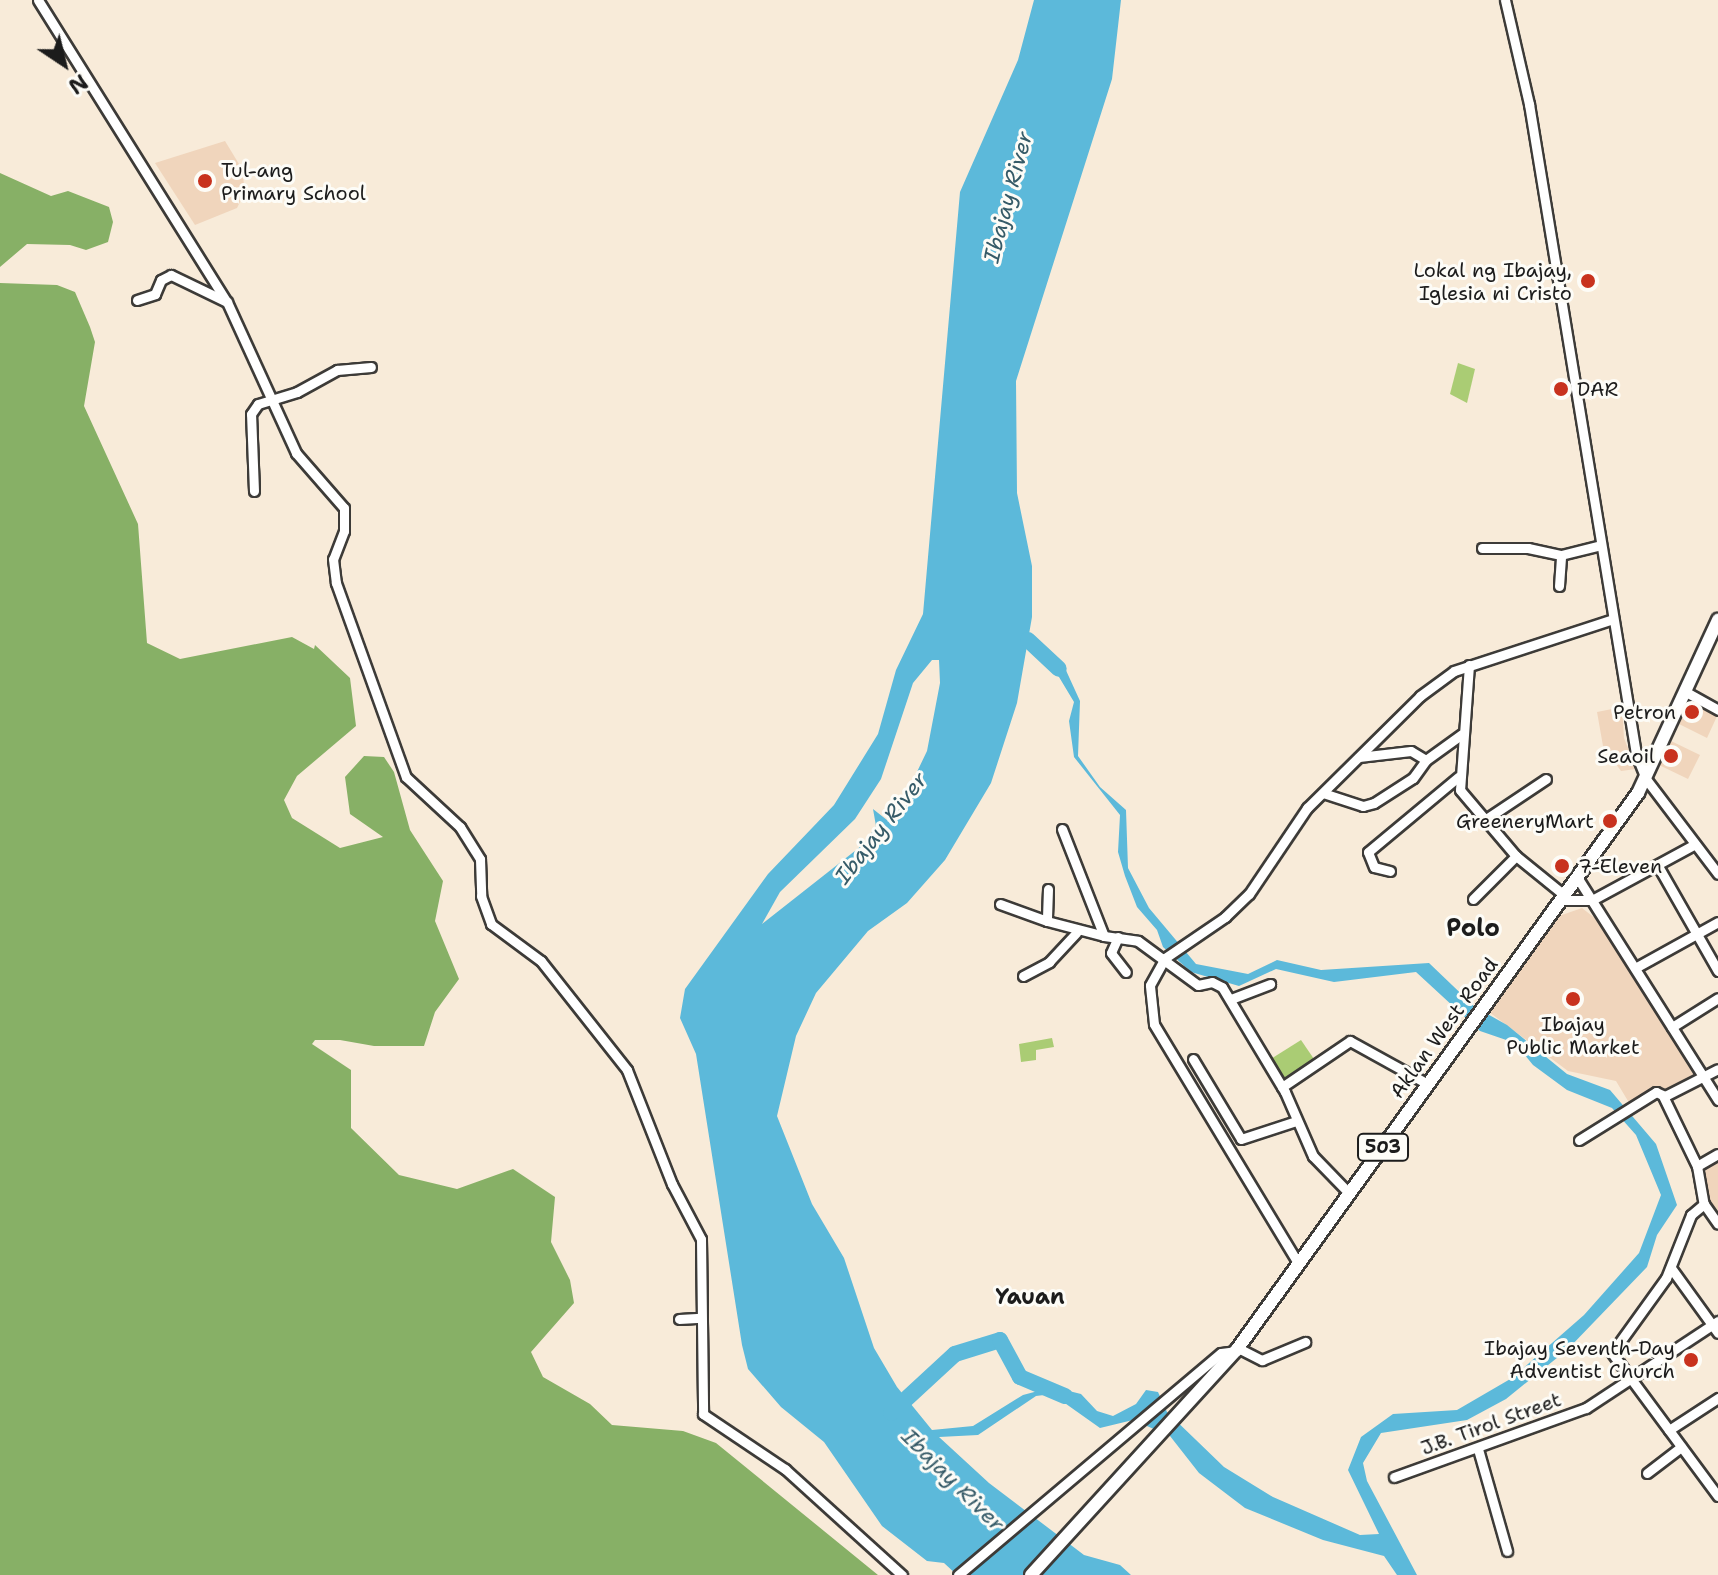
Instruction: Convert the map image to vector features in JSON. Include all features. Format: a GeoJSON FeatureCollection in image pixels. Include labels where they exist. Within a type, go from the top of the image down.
{"type":"FeatureCollection","features":[{"type":"Feature","properties":{"kind":"main road","name":"Aklan West Road"},"geometry":{"type":"LineString","coordinates":[[1031,1575],[1238,1350],[1646,779],[1718,620]]}},
{"type":"Feature","properties":{"kind":"street"},"geometry":{"type":"LineString","coordinates":[[38,0],[227,302],[296,453],[344,508],[344,531],[333,559],[336,583],[406,777],[460,827],[480,859],[481,896],[491,924],[541,961],[627,1070],[672,1184],[701,1239],[701,1405],[708,1420],[785,1469],[902,1575]]}},
{"type":"Feature","properties":{"kind":"street"},"geometry":{"type":"LineString","coordinates":[[1505,0],[1529,104],[1636,754],[1646,779],[1718,874]]}},
{"type":"Feature","properties":{"kind":"street"},"geometry":{"type":"LineString","coordinates":[[137,300],[155,294],[165,275],[227,302]]}},
{"type":"Feature","properties":{"kind":"street"},"geometry":{"type":"LineString","coordinates":[[254,491],[251,414],[269,399],[297,392],[337,370],[371,367]]}},
{"type":"Feature","properties":{"kind":"street"},"geometry":{"type":"LineString","coordinates":[[1482,548],[1528,548],[1561,555],[1601,545]]}},
{"type":"Feature","properties":{"kind":"street"},"geometry":{"type":"LineString","coordinates":[[1559,586],[1561,555]]}},
{"type":"Feature","properties":{"kind":"street"},"geometry":{"type":"LineString","coordinates":[[1298,1263],[1154,1024],[1150,985],[1165,958],[1225,917],[1249,894],[1279,844],[1323,793],[1420,696],[1469,665],[1613,619]]}},
{"type":"Feature","properties":{"kind":"street"},"geometry":{"type":"LineString","coordinates":[[1469,665],[1458,777],[1460,790],[1516,856],[1562,898],[1592,900],[1695,844]]}},
{"type":"Feature","properties":{"kind":"street"},"geometry":{"type":"LineString","coordinates":[[1686,692],[1718,710]]}},
{"type":"Feature","properties":{"kind":"street"},"geometry":{"type":"LineString","coordinates":[[1323,793],[1363,806],[1374,803],[1413,778],[1426,760],[1462,734]]}},
{"type":"Feature","properties":{"kind":"street"},"geometry":{"type":"LineString","coordinates":[[1359,757],[1411,751],[1426,760]]}},
{"type":"Feature","properties":{"kind":"street"},"geometry":{"type":"LineString","coordinates":[[1390,871],[1374,867],[1368,852],[1458,777]]}},
{"type":"Feature","properties":{"kind":"street"},"geometry":{"type":"LineString","coordinates":[[1486,819],[1546,779]]}},
{"type":"Feature","properties":{"kind":"street"},"geometry":{"type":"LineString","coordinates":[[1062,829],[1104,936]]}},
{"type":"Feature","properties":{"kind":"street"},"geometry":{"type":"LineString","coordinates":[[1473,899],[1516,856]]}},
{"type":"Feature","properties":{"kind":"street"},"geometry":{"type":"LineString","coordinates":[[1658,866],[1718,971]]}},
{"type":"Feature","properties":{"kind":"street"},"geometry":{"type":"LineString","coordinates":[[1577,877],[1718,1100]]}},
{"type":"Feature","properties":{"kind":"street"},"geometry":{"type":"LineString","coordinates":[[1047,921],[1048,889]]}},
{"type":"Feature","properties":{"kind":"street"},"geometry":{"type":"LineString","coordinates":[[1000,904],[1076,933],[1138,941],[1198,985],[1216,983],[1231,999],[1282,1087],[1313,1156],[1349,1193]]}},
{"type":"Feature","properties":{"kind":"street"},"geometry":{"type":"LineString","coordinates":[[1635,968],[1718,922]]}},
{"type":"Feature","properties":{"kind":"street"},"geometry":{"type":"LineString","coordinates":[[1023,976],[1049,962],[1076,933]]}},
{"type":"Feature","properties":{"kind":"street"},"geometry":{"type":"LineString","coordinates":[[1118,937],[1111,953],[1126,972]]}},
{"type":"Feature","properties":{"kind":"street"},"geometry":{"type":"LineString","coordinates":[[1231,999],[1270,984]]}},
{"type":"Feature","properties":{"kind":"street"},"geometry":{"type":"LineString","coordinates":[[1672,1027],[1718,998]]}},
{"type":"Feature","properties":{"kind":"street"},"geometry":{"type":"LineString","coordinates":[[1282,1087],[1350,1041],[1428,1084]]}},
{"type":"Feature","properties":{"kind":"street"},"geometry":{"type":"LineString","coordinates":[[1193,1059],[1241,1139],[1296,1121]]}},
{"type":"Feature","properties":{"kind":"street"},"geometry":{"type":"LineString","coordinates":[[1663,1096],[1718,1069]]}},
{"type":"Feature","properties":{"kind":"street"},"geometry":{"type":"LineString","coordinates":[[1579,1140],[1656,1092],[1663,1096],[1697,1166],[1704,1204],[1718,1224]]}},
{"type":"Feature","properties":{"kind":"street"},"geometry":{"type":"LineString","coordinates":[[1697,1166],[1718,1154]]}},
{"type":"Feature","properties":{"kind":"street"},"geometry":{"type":"LineString","coordinates":[[1704,1204],[1691,1215],[1671,1268],[1612,1353],[1718,1496]]}},
{"type":"Feature","properties":{"kind":"street"},"geometry":{"type":"LineString","coordinates":[[1671,1268],[1716,1326]]}},
{"type":"Feature","properties":{"kind":"street"},"geometry":{"type":"LineString","coordinates":[[679,1319],[701,1318]]}},
{"type":"Feature","properties":{"kind":"street","name":"J.B. Tirol Street"},"geometry":{"type":"LineString","coordinates":[[1394,1477],[1566,1418],[1716,1326]]}},
{"type":"Feature","properties":{"kind":"street"},"geometry":{"type":"LineString","coordinates":[[958,1575],[1221,1353],[1238,1350],[1262,1360],[1305,1342]]}},
{"type":"Feature","properties":{"kind":"street"},"geometry":{"type":"LineString","coordinates":[[1669,1430],[1718,1398]]}},
{"type":"Feature","properties":{"kind":"street"},"geometry":{"type":"LineString","coordinates":[[1647,1473],[1681,1447]]}},
{"type":"Feature","properties":{"kind":"street"},"geometry":{"type":"LineString","coordinates":[[1478,1449],[1507,1551]]}},
{"type":"Feature","properties":{"kind":"street"},"geometry":{"type":"LineString","coordinates":[[1708,1483],[1718,1476]]}},
{"type":"Feature","properties":{"kind":"shaded area","name":"Tul-ang Primary School"},"geometry":{"type":"Polygon","coordinates":[[[225,141],[242,169],[245,192],[237,208],[195,225],[155,163],[225,141]]]}},
{"type":"Feature","properties":{"kind":"shaded area"},"geometry":{"type":"Polygon","coordinates":[[[1689,700],[1718,714],[1707,738],[1677,723],[1689,700]]]}},
{"type":"Feature","properties":{"kind":"shaded area"},"geometry":{"type":"Polygon","coordinates":[[[1622,707],[1624,738],[1636,769],[1621,771],[1603,746],[1597,712],[1622,707]]]}},
{"type":"Feature","properties":{"kind":"shaded area"},"geometry":{"type":"Polygon","coordinates":[[[1671,741],[1700,755],[1688,779],[1659,765],[1671,741]]]}},
{"type":"Feature","properties":{"kind":"shaded area","name":"Ibajay Public Market"},"geometry":{"type":"Polygon","coordinates":[[[1582,908],[1596,919],[1694,1075],[1631,1106],[1616,1081],[1568,1071],[1489,1012],[1559,916],[1582,908]]]}},
{"type":"Feature","properties":{"kind":"shaded area"},"geometry":{"type":"Polygon","coordinates":[[[1718,1159],[1718,1216],[1708,1202],[1703,1179],[1707,1165],[1718,1159]]]}},
{"type":"Feature","properties":{"kind":"green space"},"geometry":{"type":"Polygon","coordinates":[[[0,173],[51,196],[68,191],[109,207],[113,222],[108,242],[86,250],[70,245],[27,244],[0,267],[0,173]]]}},
{"type":"Feature","properties":{"kind":"green space"},"geometry":{"type":"Polygon","coordinates":[[[0,283],[57,285],[75,292],[90,327],[95,342],[84,406],[138,524],[147,643],[180,659],[292,637],[314,649],[315,645],[350,678],[356,726],[297,776],[284,800],[292,818],[340,848],[383,837],[350,814],[345,777],[364,756],[384,757],[394,772],[410,830],[443,881],[435,921],[459,979],[435,1012],[424,1046],[374,1046],[340,1040],[315,1040],[312,1044],[351,1070],[351,1128],[399,1175],[457,1189],[513,1169],[555,1197],[551,1242],[570,1280],[574,1303],[531,1352],[543,1377],[590,1404],[612,1425],[683,1431],[716,1443],[878,1575],[0,1575],[0,283]]]}},
{"type":"Feature","properties":{"kind":"green space"},"geometry":{"type":"Polygon","coordinates":[[[1458,363],[1475,369],[1467,403],[1450,394],[1458,363]]]}},
{"type":"Feature","properties":{"kind":"green space"},"geometry":{"type":"Polygon","coordinates":[[[1052,1038],[1054,1047],[1036,1050],[1036,1060],[1021,1062],[1019,1044],[1052,1038]]]}},
{"type":"Feature","properties":{"kind":"green space"},"geometry":{"type":"Polygon","coordinates":[[[1301,1040],[1316,1062],[1283,1084],[1269,1060],[1301,1040]]]}},
{"type":"Feature","properties":{"kind":"water","name":"Ibajay River"},"geometry":{"type":"Polygon","coordinates":[[[1034,0],[1121,0],[1112,79],[1016,381],[1017,493],[1032,566],[1032,617],[1017,703],[991,783],[945,860],[907,903],[868,931],[816,993],[796,1036],[777,1116],[812,1204],[844,1258],[874,1348],[897,1387],[932,1430],[973,1426],[1023,1395],[1053,1387],[1081,1394],[1097,1411],[1113,1416],[1136,1404],[1146,1390],[1158,1392],[1167,1412],[1224,1467],[1273,1497],[1360,1535],[1379,1534],[1348,1470],[1361,1437],[1393,1414],[1457,1410],[1512,1378],[1584,1315],[1639,1253],[1661,1195],[1636,1135],[1612,1108],[1567,1090],[1533,1065],[1515,1043],[1480,1031],[1416,972],[1334,982],[1276,969],[1239,986],[1191,972],[1163,947],[1157,930],[1137,907],[1125,876],[1118,852],[1120,815],[1074,757],[1069,721],[1074,702],[1044,652],[1064,666],[1080,701],[1078,756],[1100,787],[1126,810],[1128,868],[1149,908],[1196,964],[1248,974],[1277,960],[1321,970],[1429,963],[1475,1007],[1507,1025],[1567,1074],[1610,1090],[1656,1144],[1677,1205],[1657,1235],[1647,1267],[1568,1349],[1506,1399],[1467,1420],[1381,1433],[1363,1463],[1367,1481],[1417,1575],[1397,1575],[1384,1556],[1323,1540],[1245,1508],[1199,1473],[1170,1436],[1133,1420],[1100,1428],[1052,1394],[1036,1396],[978,1435],[939,1437],[989,1483],[1084,1555],[1120,1565],[1131,1575],[957,1575],[944,1563],[927,1561],[882,1526],[824,1442],[781,1407],[748,1369],[696,1054],[680,1018],[685,989],[768,874],[834,805],[878,734],[896,670],[923,614],[960,192],[1018,60],[1034,0]],[[932,660],[913,683],[881,779],[855,819],[780,892],[762,924],[865,843],[876,826],[873,809],[892,824],[927,751],[940,683],[939,660],[932,660]]]}},
{"type":"Feature","properties":{"kind":"waterway"},"geometry":{"type":"LineString","coordinates":[[1028,640],[1059,669]]}},
{"type":"Feature","properties":{"kind":"waterway"},"geometry":{"type":"LineString","coordinates":[[891,1413],[955,1354],[1000,1340],[1020,1377],[1065,1396]]}},
{"type":"Feature","properties":{"kind":"place","name":"Tul-ang Primary School"},"geometry":{"type":"Point","coordinates":[205,181]}},
{"type":"Feature","properties":{"kind":"place","name":"Lokal ng Ibajay, Iglesia ni Cristo"},"geometry":{"type":"Point","coordinates":[1588,281]}},
{"type":"Feature","properties":{"kind":"place","name":"DAR"},"geometry":{"type":"Point","coordinates":[1561,389]}},
{"type":"Feature","properties":{"kind":"place","name":"Petron"},"geometry":{"type":"Point","coordinates":[1692,712]}},
{"type":"Feature","properties":{"kind":"place","name":"Seaoil"},"geometry":{"type":"Point","coordinates":[1671,756]}},
{"type":"Feature","properties":{"kind":"place","name":"GreeneryMart"},"geometry":{"type":"Point","coordinates":[1610,821]}},
{"type":"Feature","properties":{"kind":"place","name":"7-Eleven"},"geometry":{"type":"Point","coordinates":[1562,866]}},
{"type":"Feature","properties":{"kind":"place","name":"Ibajay Public Market"},"geometry":{"type":"Point","coordinates":[1573,999]}},
{"type":"Feature","properties":{"kind":"place","name":"Ibajay Seventh-Day Adventist Church"},"geometry":{"type":"Point","coordinates":[1691,1360]}},
{"type":"Feature","properties":{"kind":"district","name":"Polo"},"geometry":{"type":"Point","coordinates":[1473,929]}},
{"type":"Feature","properties":{"kind":"district","name":"Yauan"},"geometry":{"type":"Point","coordinates":[1030,1297]}}]}
